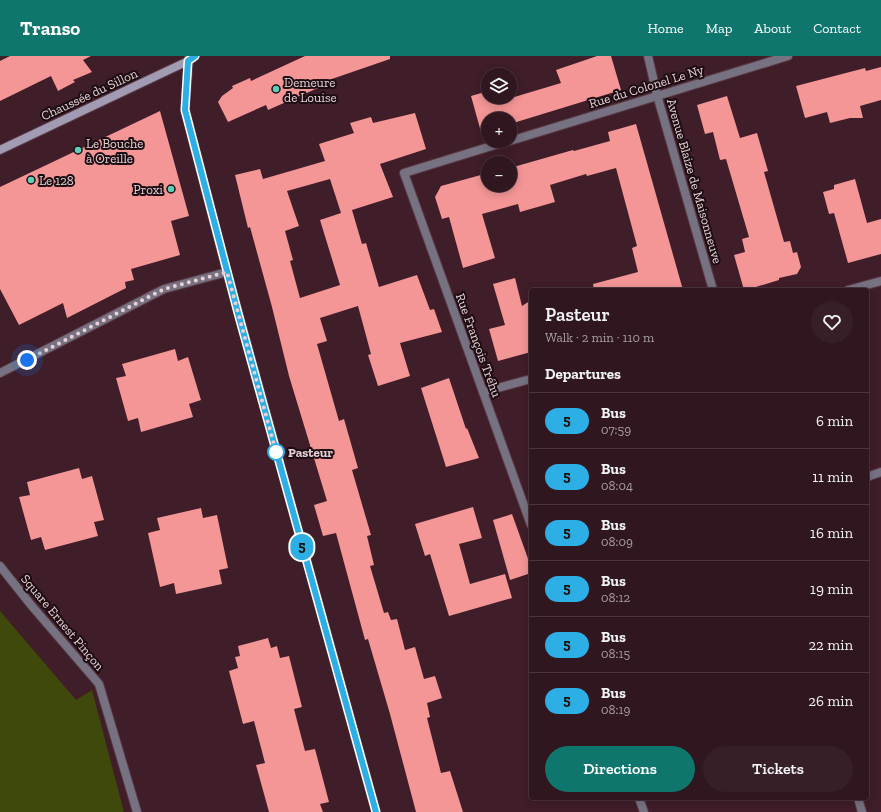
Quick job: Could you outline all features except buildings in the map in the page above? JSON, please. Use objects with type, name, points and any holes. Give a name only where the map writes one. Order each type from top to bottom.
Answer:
[{"type":"main road","name":"Chaussée du Sillon","points":[[0,150],[191,58]]},
{"type":"street","name":"Avenue Blaize de Maisonneuve","points":[[648,56],[712,288]]},
{"type":"street","name":"Rue du Colonel Le Ny","points":[[517,139],[788,56]]},
{"type":"street","points":[[191,58],[185,110],[227,272],[376,812]]},
{"type":"street","name":"Rue du Colonel Le Ny","points":[[404,173],[486,148]]},
{"type":"street","name":"Rue François Tréhu","points":[[404,173],[529,519]]},
{"type":"street","points":[[0,373],[164,289],[227,272]]},
{"type":"street","points":[[855,288],[881,281]]},
{"type":"street","points":[[483,392],[529,380]]},
{"type":"street","points":[[869,476],[881,472]]},
{"type":"street","name":"Square Ernest Pinçon","points":[[0,566],[31,605],[99,684],[137,812]]},
{"type":"street","points":[[639,800],[644,812]]},
{"type":"street","points":[[859,800],[862,812]]},
{"type":"green space","points":[[0,611],[76,700],[92,690],[124,812],[0,812]]},
{"type":"bus line","name":"5","points":[[195,56],[188,61],[185,110],[238,313],[376,812]]},
{"type":"place","name":"Demeure de Louise","points":[[276,89]]},
{"type":"place","name":"Le Bouche à Oreille","points":[[78,150]]},
{"type":"place","name":"Le 128","points":[[31,180]]},
{"type":"place","name":"Proxi","points":[[171,189]]},
{"type":"place","name":"Pasteur","points":[[276,452]]},
{"type":"route","points":[[27,360],[164,289],[227,272],[276,452]]}]
